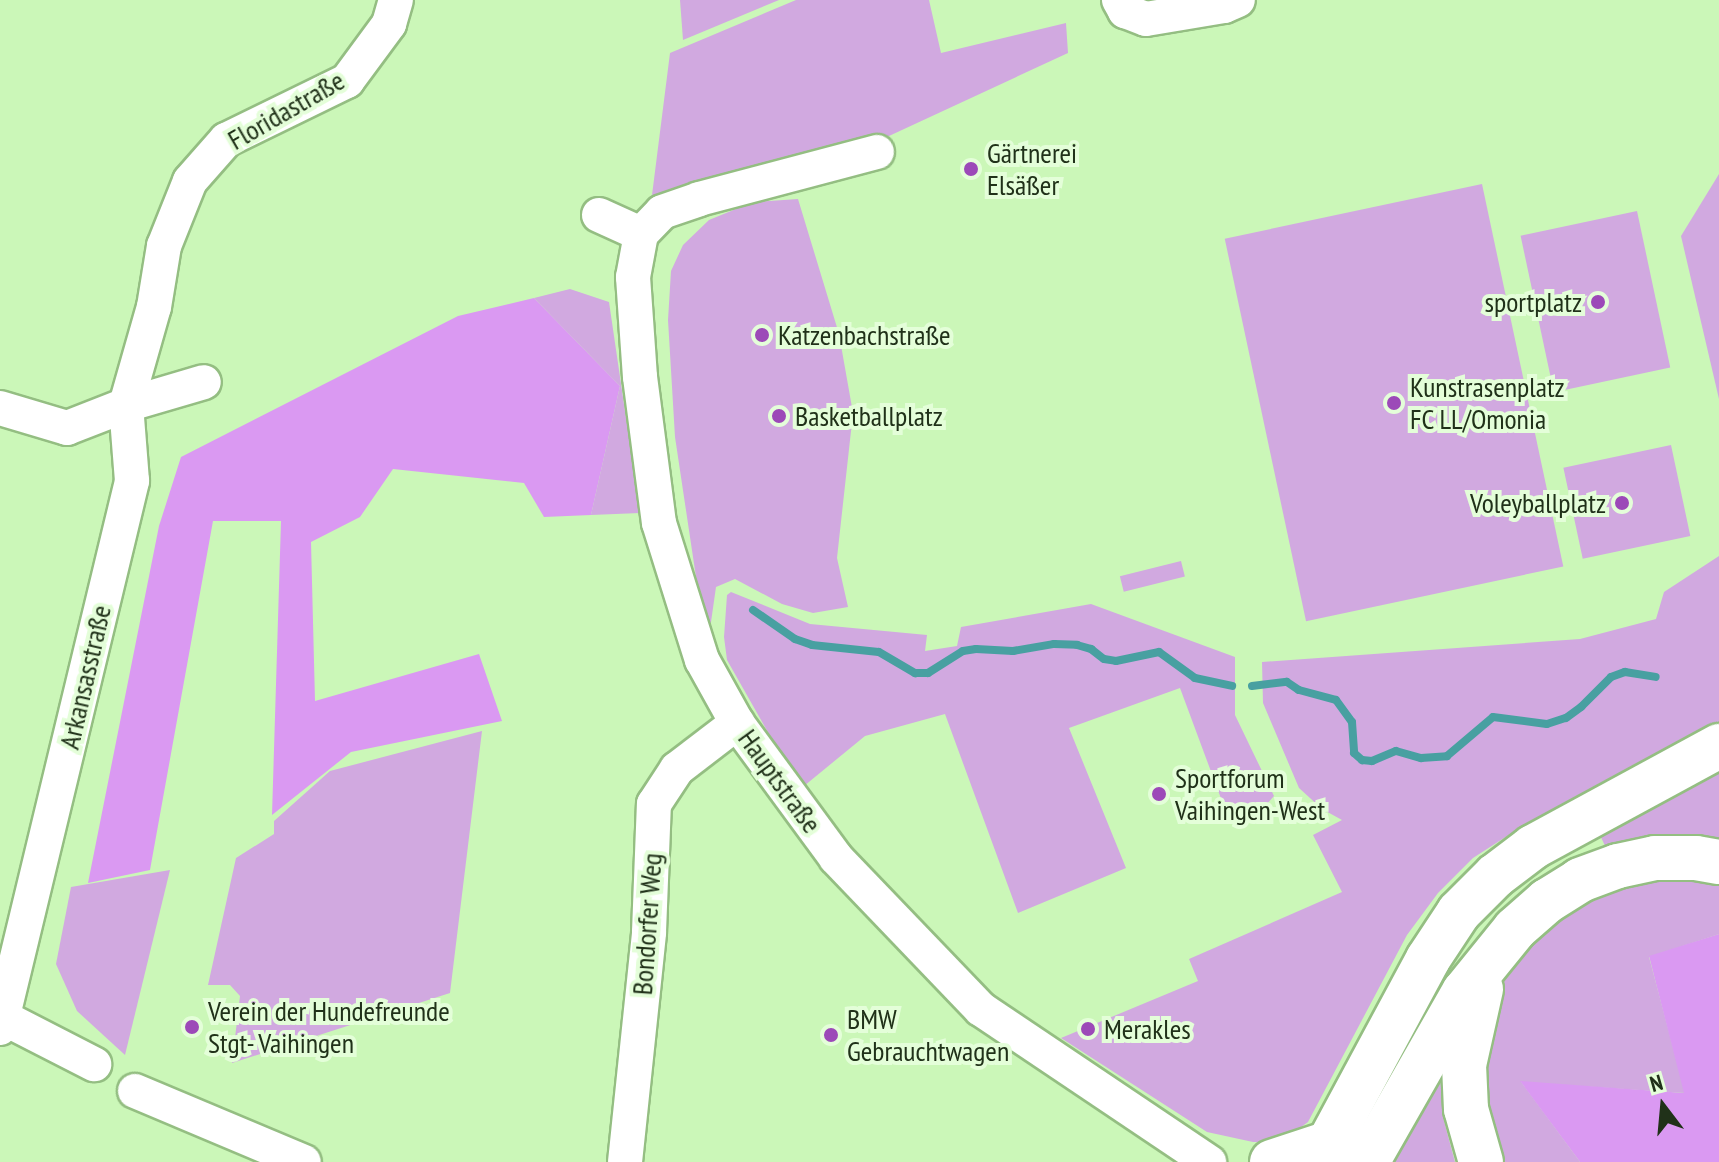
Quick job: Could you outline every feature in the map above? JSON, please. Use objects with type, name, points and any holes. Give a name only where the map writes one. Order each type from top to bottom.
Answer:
[{"type":"highway","points":[[1340,1156],[1428,959],[1459,912],[1495,876],[1533,847],[1719,746]]},
{"type":"highway","points":[[1272,1162],[1340,1156],[1515,929],[1547,901],[1580,880],[1618,866],[1655,858],[1696,858],[1719,862]]},
{"type":"highway","points":[[1481,1162],[1466,1109],[1464,1065],[1487,964]]},
{"type":"street","name":"Floridastraße","points":[[126,405],[154,307],[164,246],[190,181],[226,140],[347,81],[389,24],[396,0]]},
{"type":"street","points":[[1132,10],[1224,6],[1238,0]]},
{"type":"street","points":[[599,215],[641,234],[662,212],[699,199],[877,152]]},
{"type":"street","name":"Hauptstraße","points":[[641,234],[633,277],[640,377],[659,523],[702,660],[737,723],[836,858],[981,1009],[1209,1162]]},
{"type":"street","points":[[0,408],[67,428],[126,405],[204,382]]},
{"type":"street","name":"Arkansasstraße","points":[[1,1020],[132,481],[126,405]]},
{"type":"street","name":"Bondorfer Weg","points":[[625,1162],[649,932],[654,804],[677,769],[737,723]]},
{"type":"street","points":[[1,1020],[94,1064]]},
{"type":"street","points":[[135,1091],[304,1162]]},
{"type":"shaded area","points":[[680,0],[779,0],[683,40]]},
{"type":"shaded area","points":[[796,0],[929,0],[941,53],[1066,23],[1068,53],[889,136],[651,203],[670,53]]},
{"type":"shaded area","points":[[1719,174],[1719,399],[1681,236]]},
{"type":"shaded area","name":"Kunstrasenplatz FC LL/Omonia","points":[[1482,184],[1563,566],[1306,621],[1225,239]]},
{"type":"shaded area","points":[[798,199],[839,334],[853,413],[837,558],[848,607],[813,613],[782,604],[735,579],[716,587],[710,629],[696,577],[675,437],[668,320],[671,271],[683,245],[709,220],[753,202]]},
{"type":"shaded area","points":[[1637,211],[1670,368],[1554,392],[1521,236]]},
{"type":"shaded area","points":[[570,289],[609,302],[640,513],[591,515],[620,386],[534,298]]},
{"type":"shaded area","points":[[534,298],[620,386],[591,515],[544,517],[524,483],[393,469],[360,517],[311,542],[315,701],[479,654],[502,721],[351,752],[272,815],[281,521],[213,521],[150,870],[88,883],[159,526],[181,457],[458,316]]},
{"type":"shaded area","points":[[1671,445],[1690,536],[1583,559],[1563,468]]},
{"type":"shaded area","points":[[1719,556],[1719,726],[1518,829],[1473,858],[1438,893],[1407,935],[1308,1122],[1293,1133],[1272,1142],[1253,1142],[1207,1132],[1061,1038],[1198,981],[1189,959],[1342,892],[1313,835],[1342,820],[1322,809],[1299,788],[1263,703],[1262,662],[1580,639],[1656,619],[1664,592]]},
{"type":"shaded area","points":[[1181,561],[1185,577],[1124,592],[1120,576]]},
{"type":"shaded area","points":[[731,592],[810,624],[927,635],[925,651],[957,646],[961,627],[1091,604],[1235,657],[1235,715],[1274,796],[1267,804],[1229,820],[1180,688],[1069,728],[1126,868],[1018,913],[945,714],[865,736],[804,786],[778,750],[727,660],[724,637],[727,595]]},
{"type":"shaded area","points":[[482,731],[450,993],[232,1063],[240,996],[230,985],[208,985],[236,858],[274,834],[274,821],[330,771]]},
{"type":"shaded area","points":[[1719,767],[1719,843],[1607,850],[1598,831]]},
{"type":"shaded area","points":[[170,870],[125,1055],[77,1011],[56,964],[71,887]]},
{"type":"shaded area","points":[[1719,877],[1719,934],[1649,957],[1685,1093],[1521,1082],[1580,1162],[1493,1162],[1477,1107],[1492,995],[1512,961],[1560,913],[1639,878]]},
{"type":"shaded area","points":[[1719,934],[1719,1162],[1580,1162],[1520,1081],[1684,1093],[1649,956]]},
{"type":"shaded area","points":[[1440,1074],[1443,1117],[1455,1162],[1380,1162]]},
{"type":"waterway","points":[[753,610],[795,639],[812,645],[879,652],[915,673],[928,673],[963,651],[1013,651],[1054,644],[1077,645],[1091,649],[1104,659],[1116,661],[1159,652],[1195,678],[1232,686]]},
{"type":"waterway","points":[[1252,686],[1287,682],[1299,690],[1336,700],[1352,722],[1354,753],[1362,760],[1372,761],[1396,751],[1421,758],[1447,756],[1493,717],[1547,724],[1566,718],[1581,707],[1611,677],[1625,672],[1656,677]]},
{"type":"place","name":"Gärtnerei Elsäßer","points":[[971,169]]},
{"type":"place","name":"sportplatz","points":[[1598,302]]},
{"type":"place","name":"Katzenbachstraße","points":[[762,335]]},
{"type":"place","name":"Kunstrasenplatz FC LL/Omonia","points":[[1394,403]]},
{"type":"place","name":"Basketballplatz","points":[[779,416]]},
{"type":"place","name":"Voleyballplatz","points":[[1622,503]]},
{"type":"place","name":"Sportforum Vaihingen-West","points":[[1159,794]]},
{"type":"place","name":"Verein der Hundefreunde Stgt- Vaihingen","points":[[192,1027]]},
{"type":"place","name":"Merakles","points":[[1088,1029]]},
{"type":"place","name":"BMW Gebrauchtwagen","points":[[831,1035]]}]
